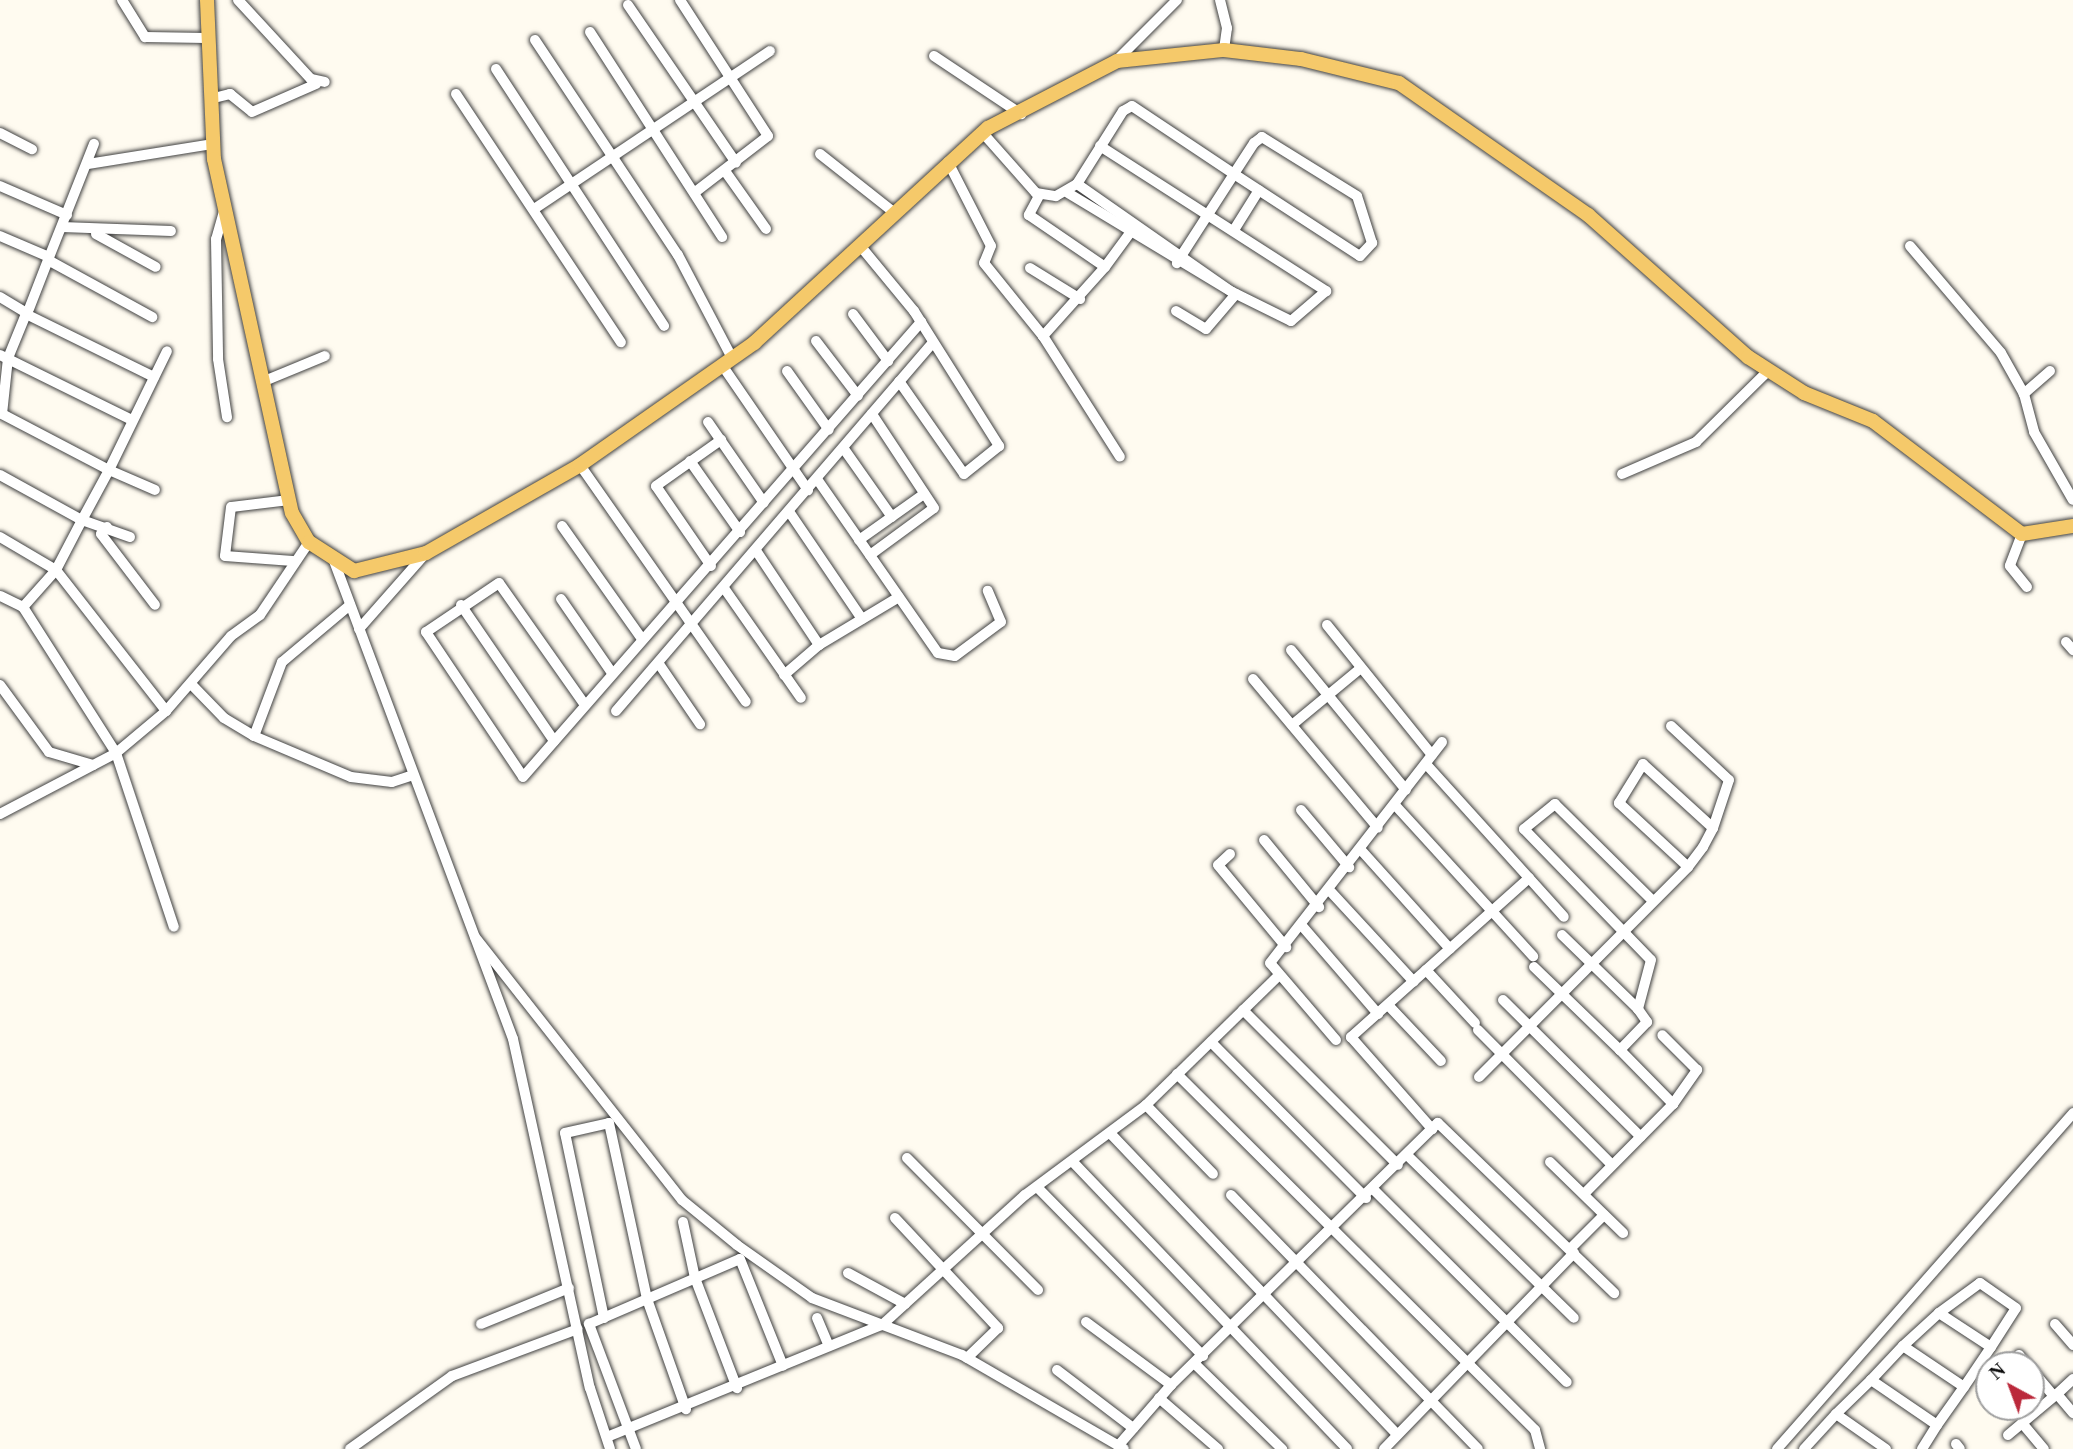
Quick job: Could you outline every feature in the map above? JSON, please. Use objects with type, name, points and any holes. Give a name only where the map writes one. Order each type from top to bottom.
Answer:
[{"type":"main road","points":[[207,0],[206,38],[213,144],[289,500],[309,542],[334,561],[354,571],[426,553],[580,465],[727,362],[862,248],[948,162],[985,130],[1021,114],[1114,63],[1224,50],[1368,73],[1422,98],[1588,215],[1769,370],[1823,402],[1873,421],[2022,534],[2073,526]]},
{"type":"street","points":[[122,0],[145,37],[206,38]]},
{"type":"street","points":[[209,99],[234,95],[248,112],[321,83],[238,0]]},
{"type":"street","points":[[680,0],[732,76],[768,136],[694,193]]},
{"type":"street","points":[[1114,63],[1177,0]]},
{"type":"street","points":[[1220,0],[1227,28],[1224,50]]},
{"type":"street","points":[[628,5],[736,163]]},
{"type":"street","points":[[590,32],[722,237]]},
{"type":"street","points":[[535,40],[678,255],[727,362],[808,490]]},
{"type":"street","points":[[534,209],[770,51]]},
{"type":"street","points":[[934,56],[1021,114]]},
{"type":"street","points":[[496,69],[664,326]]},
{"type":"street","points":[[456,94],[621,342]]},
{"type":"street","points":[[1069,193],[1132,106],[1234,174],[1360,256],[1371,248],[1360,199],[1266,137],[1258,138],[1234,174],[1180,258]]},
{"type":"street","points":[[985,130],[1040,194]]},
{"type":"street","points":[[0,133],[32,149]]},
{"type":"street","points":[[94,144],[28,312],[4,356],[1,415],[109,470],[155,490]]},
{"type":"street","points":[[88,164],[213,144]]},
{"type":"street","points":[[1077,184],[1234,293],[1291,321],[1326,291],[1101,146]]},
{"type":"street","points":[[820,154],[896,214]]},
{"type":"street","points":[[948,162],[991,246],[984,263],[1043,335],[1120,457]]},
{"type":"street","points":[[725,171],[766,229]]},
{"type":"street","points":[[0,186],[67,215]]},
{"type":"street","points":[[1234,230],[1259,190]]},
{"type":"street","points":[[1040,194],[1069,193],[1130,233],[1180,258]]},
{"type":"street","points":[[1040,194],[1029,215],[1105,267]]},
{"type":"street","points":[[225,208],[216,239],[218,359],[227,417]]},
{"type":"street","points":[[62,227],[94,233],[171,231]]},
{"type":"street","points":[[94,233],[156,267]]},
{"type":"street","points":[[1043,335],[1080,299],[1130,233]]},
{"type":"street","points":[[0,236],[49,258],[152,317]]},
{"type":"street","points":[[1910,246],[2001,353],[2024,394],[2040,446],[2073,500]]},
{"type":"street","points":[[862,248],[920,322],[999,446],[964,474],[899,380]]},
{"type":"street","points":[[1030,268],[1080,299]]},
{"type":"street","points":[[1176,311],[1206,329],[1234,293]]},
{"type":"street","points":[[0,297],[154,377]]},
{"type":"street","points":[[853,314],[888,361]]},
{"type":"street","points":[[585,705],[499,583],[432,625],[426,638],[523,777],[829,430],[920,322]]},
{"type":"street","points":[[816,341],[858,396]]},
{"type":"street","points":[[616,711],[757,552],[933,342]]},
{"type":"street","points":[[23,607],[56,570],[167,351]]},
{"type":"street","points":[[4,356],[132,420]]},
{"type":"street","points":[[262,382],[325,356]]},
{"type":"street","points":[[788,370],[829,430]]},
{"type":"street","points":[[1622,474],[1696,442],[1769,370]]},
{"type":"street","points":[[2024,394],[2050,370]]},
{"type":"street","points":[[870,555],[934,508],[872,414]]},
{"type":"street","points":[[708,422],[764,503]]},
{"type":"street","points":[[710,566],[656,486],[720,440]]},
{"type":"street","points":[[844,449],[892,517]]},
{"type":"street","points":[[690,461],[740,531]]},
{"type":"street","points":[[580,465],[746,702]]},
{"type":"street","points":[[0,475],[82,520],[130,537]]},
{"type":"street","points":[[817,479],[938,653],[950,659],[1001,622],[988,591]]},
{"type":"street","points":[[859,540],[924,494]]},
{"type":"street","points":[[289,500],[231,507],[225,556],[293,561]]},
{"type":"street","points":[[790,513],[862,619]]},
{"type":"street","points":[[562,526],[642,639]]},
{"type":"street","points":[[107,527],[101,534],[155,605]]},
{"type":"street","points":[[2022,534],[2010,566],[2027,587]]},
{"type":"street","points":[[0,537],[56,570],[166,711]]},
{"type":"street","points":[[0,814],[116,753],[166,711],[192,685],[231,636],[260,615],[293,561],[309,542]]},
{"type":"street","points":[[757,552],[819,645]]},
{"type":"street","points":[[359,629],[426,553]]},
{"type":"street","points":[[334,561],[411,776],[513,1039],[578,1329],[610,1449]]},
{"type":"street","points":[[724,588],[801,698]]},
{"type":"street","points":[[0,596],[23,607],[116,753],[174,927]]},
{"type":"street","points":[[784,675],[819,645],[900,597]]},
{"type":"street","points":[[561,599],[612,673]]},
{"type":"street","points":[[461,605],[554,741]]},
{"type":"street","points":[[254,736],[282,662],[350,606]]},
{"type":"street","points":[[1327,625],[1429,760],[1564,917]]},
{"type":"street","points":[[1291,650],[1406,790]]},
{"type":"street","points":[[659,664],[700,724]]},
{"type":"street","points":[[1292,725],[1362,668]]},
{"type":"street","points":[[1254,679],[1378,828]]},
{"type":"street","points":[[0,685],[49,752],[94,765]]},
{"type":"street","points":[[192,685],[238,730],[351,777],[392,782],[411,776]]},
{"type":"street","points":[[1479,1077],[1688,867],[1713,828],[1729,780],[1671,726]]},
{"type":"street","points":[[1336,1040],[1276,978],[1270,963],[1331,892],[1442,742]]},
{"type":"street","points":[[1688,867],[1618,797],[1649,764],[1713,828]]},
{"type":"street","points":[[1638,1010],[1651,960],[1524,829],[1555,804],[1653,901]]},
{"type":"street","points":[[1395,805],[1492,911],[1560,993],[1673,1104]]},
{"type":"street","points":[[1301,810],[1349,867]]},
{"type":"street","points":[[1264,840],[1319,907]]},
{"type":"street","points":[[1362,850],[1450,949]]},
{"type":"street","points":[[1230,854],[1218,865],[1286,947]]},
{"type":"street","points":[[1432,1129],[1351,1037],[1529,878]]},
{"type":"street","points":[[1331,892],[1414,982]]},
{"type":"street","points":[[1303,927],[1378,1014]]},
{"type":"street","points":[[1562,935],[1638,1010],[1646,1026],[1620,1051]]},
{"type":"street","points":[[475,937],[682,1200],[795,1289],[967,1358],[1121,1448],[1133,1428],[1171,1385],[1299,1266],[1438,1124],[1614,1293]]},
{"type":"street","points":[[1426,970],[1502,1055],[1611,1164]]},
{"type":"street","points":[[607,1437],[686,1409],[881,1325],[1037,1187],[1146,1105],[1276,978]]},
{"type":"street","points":[[1503,1000],[1641,1137]]},
{"type":"street","points":[[1388,1004],[1441,1061]]},
{"type":"street","points":[[1243,1010],[1398,1165]]},
{"type":"street","points":[[1584,1194],[1673,1104],[1696,1068],[1662,1035]]},
{"type":"street","points":[[1211,1042],[1567,1382]]},
{"type":"street","points":[[1177,1074],[1535,1430],[1540,1449]]},
{"type":"street","points":[[1146,1105],[1213,1174]]},
{"type":"street","points":[[1777,1449],[2073,1113]]},
{"type":"street","points":[[604,1318],[565,1133],[609,1123],[648,1299],[686,1409]]},
{"type":"street","points":[[1110,1133],[1396,1433]]},
{"type":"street","points":[[1407,1155],[1574,1318]]},
{"type":"street","points":[[906,1158],[1038,1290]]},
{"type":"street","points":[[1072,1161],[1170,1257],[1231,1328],[1347,1449]]},
{"type":"street","points":[[1550,1162],[1623,1234]]},
{"type":"street","points":[[1037,1187],[1282,1449]]},
{"type":"street","points":[[1231,1195],[1478,1449]]},
{"type":"street","points":[[1384,1449],[1396,1433],[1541,1286],[1604,1215]]},
{"type":"street","points":[[895,1218],[998,1328],[967,1358]]},
{"type":"street","points":[[684,1222],[695,1278],[737,1388]]},
{"type":"street","points":[[636,1449],[589,1324],[740,1259],[783,1366]]},
{"type":"street","points":[[848,1273],[905,1304]]},
{"type":"street","points":[[1804,1449],[1903,1346],[1939,1313],[1980,1283],[2016,1308],[1922,1449]]},
{"type":"street","points":[[481,1324],[569,1288]]},
{"type":"street","points":[[1939,1313],[1990,1347]]},
{"type":"street","points":[[817,1318],[829,1346]]},
{"type":"street","points":[[1086,1322],[1171,1385]]},
{"type":"street","points":[[2055,1324],[2073,1345]]},
{"type":"street","points":[[350,1449],[452,1376],[578,1329]]},
{"type":"street","points":[[1903,1346],[1964,1387]]},
{"type":"street","points":[[1057,1370],[1133,1428]]},
{"type":"street","points":[[2008,1435],[2073,1379]]},
{"type":"street","points":[[1871,1380],[1937,1425]]},
{"type":"street","points":[[2045,1384],[2073,1413]]},
{"type":"street","points":[[1159,1398],[1218,1449]]},
{"type":"street","points":[[1836,1413],[1886,1449]]},
{"type":"street","points":[[2022,1423],[2044,1449]]}]
